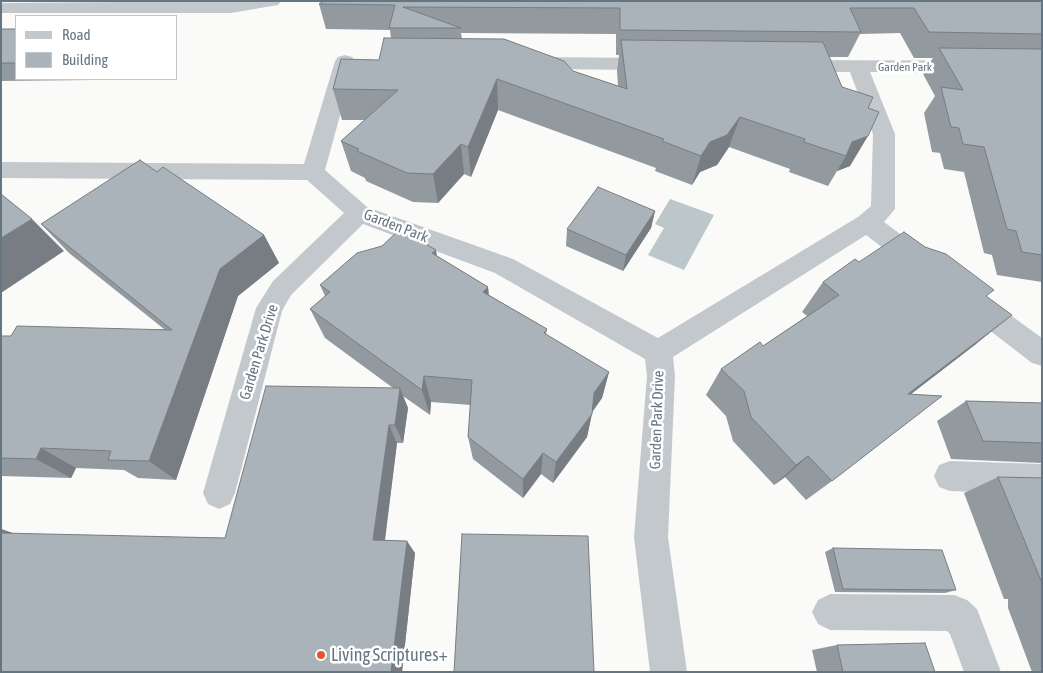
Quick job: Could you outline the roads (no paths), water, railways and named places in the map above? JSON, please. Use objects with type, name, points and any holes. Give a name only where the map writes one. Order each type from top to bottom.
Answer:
[{"type":"street","points":[[1,8],[72,4],[231,8],[272,1]]},
{"type":"street","points":[[1,170],[314,172],[354,61]]},
{"type":"street","points":[[512,63],[670,64]]},
{"type":"street","name":"Garden Park","points":[[779,66],[1042,67]]},
{"type":"street","name":"Garden Park Drive","points":[[669,672],[651,537],[661,376],[658,352],[866,223],[883,209],[884,134],[858,66]]},
{"type":"street","name":"Garden Park","points":[[314,172],[359,213],[504,266],[658,352]]},
{"type":"street","name":"Garden Park Drive","points":[[218,493],[269,308],[282,288],[359,213]]},
{"type":"street","points":[[866,223],[1042,354]]},
{"type":"street","points":[[950,476],[1042,479]]},
{"type":"street","points":[[830,612],[954,613],[964,622],[983,672]]},
{"type":"place","name":"Living Scriptures+","points":[[321,655]]}]
